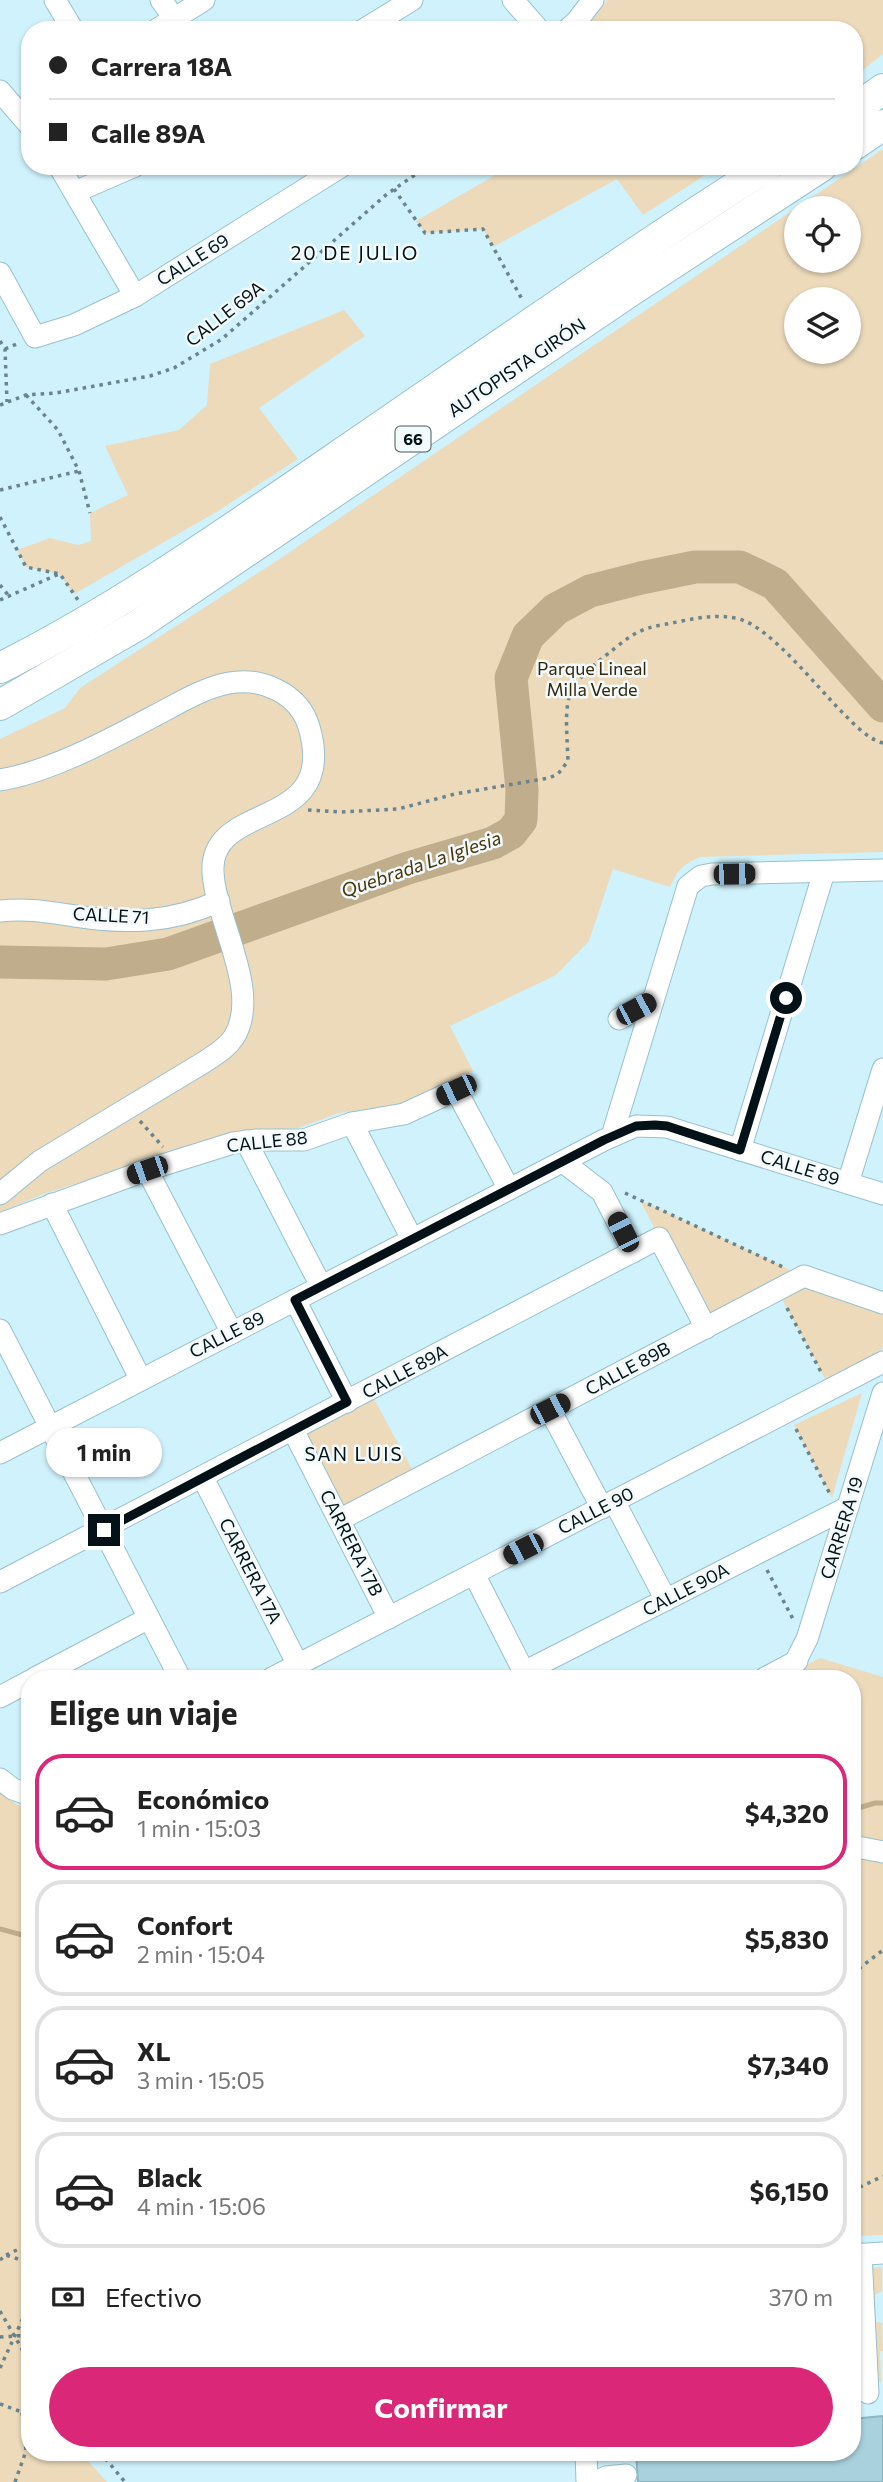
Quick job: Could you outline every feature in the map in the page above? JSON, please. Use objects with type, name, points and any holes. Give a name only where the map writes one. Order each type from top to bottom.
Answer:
[{"type":"highway","points":[[863,103],[883,89]]},
{"type":"highway","points":[[863,139],[883,125]]},
{"type":"highway","name":"AUTOPISTA GIRÓN","points":[[0,668],[91,619],[253,514],[666,231],[754,175]]},
{"type":"highway","name":"AUTOPISTA GIRÓN","points":[[0,705],[138,625],[632,290],[808,175]]},
{"type":"street","points":[[55,0],[68,21]]},
{"type":"street","points":[[162,0],[174,18]]},
{"type":"street","points":[[170,21],[204,0]]},
{"type":"street","points":[[378,21],[412,0]]},
{"type":"street","points":[[513,0],[531,21]]},
{"type":"street","points":[[578,21],[593,0]]},
{"type":"street","points":[[0,91],[0,100]]},
{"type":"street","points":[[0,91],[21,113]]},
{"type":"street","points":[[65,175],[135,296]]},
{"type":"street","points":[[75,192],[114,175]]},
{"type":"street","name":"CALLE 69","points":[[0,273],[35,337],[74,325],[135,296],[328,175]]},
{"type":"street","points":[[0,780],[39,770],[108,740],[207,690],[228,683],[247,681],[264,684],[285,694],[298,705],[308,722],[316,759],[312,775],[298,796],[236,830],[225,838],[217,849],[213,871],[233,950],[243,1008],[234,1037],[214,1055],[40,1161],[0,1194]]},
{"type":"street","points":[[612,1136],[688,886],[701,876],[712,874],[883,870]]},
{"type":"street","points":[[740,1150],[824,872]]},
{"type":"street","name":"CALLE 71","points":[[0,911],[29,908],[98,918],[144,920],[222,909]]},
{"type":"street","points":[[619,1019],[653,1000]]},
{"type":"street","points":[[848,1183],[883,1069]]},
{"type":"street","name":"CALLE 88","points":[[0,1224],[52,1203],[176,1161],[246,1141],[304,1140],[352,1123],[404,1114],[456,1090],[509,1189]]},
{"type":"street","points":[[352,1123],[412,1240]]},
{"type":"street","name":"CALLE 89","points":[[0,1452],[563,1161],[636,1126],[667,1126],[883,1194]]},
{"type":"street","points":[[246,1141],[321,1286]]},
{"type":"street","points":[[563,1161],[602,1192],[633,1252]]},
{"type":"street","points":[[147,1170],[232,1333]]},
{"type":"street","points":[[52,1203],[141,1380]]},
{"type":"street","name":"CALLE 89A","points":[[0,1582],[659,1238],[706,1328]]},
{"type":"street","points":[[804,1276],[883,1303]]},
{"type":"street","name":"CALLE 89B","points":[[340,1520],[804,1276]]},
{"type":"street","points":[[295,1300],[347,1402]]},
{"type":"street","points":[[0,1330],[176,1670]]},
{"type":"street","name":"CALLE 90","points":[[288,1670],[883,1362]]},
{"type":"street","name":"CARRERA 19","points":[[796,1661],[883,1393]]},
{"type":"street","points":[[550,1409],[666,1600]]},
{"type":"street","name":"CARRERA 17B","points":[[293,1430],[389,1618]]},
{"type":"street","name":"CARRERA 17A","points":[[202,1478],[298,1665]]},
{"type":"street","name":"CALLE 90A","points":[[534,1670],[844,1509]]},
{"type":"street","points":[[474,1574],[522,1670]]},
{"type":"street","points":[[50,1670],[149,1618]]},
{"type":"street","points":[[780,1670],[796,1661]]},
{"type":"street","points":[[0,1697],[21,1686]]},
{"type":"street","points":[[0,1779],[21,1792]]},
{"type":"street","points":[[861,1848],[883,1852]]},
{"type":"street","points":[[861,2255],[883,2253]]},
{"type":"street","points":[[861,2305],[868,2393]]},
{"type":"street","points":[[586,2461],[587,2482]]},
{"type":"street","points":[[596,2482],[607,2477],[626,2475]]},
{"type":"path","name":"CALLE 69A","points":[[0,405],[26,395],[56,393],[150,376],[174,368],[222,339],[394,189],[415,175]]},
{"type":"path","points":[[394,189],[425,233],[483,229],[534,321]]},
{"type":"path","points":[[0,341],[5,349],[7,402]]},
{"type":"path","points":[[26,395],[58,430],[79,471],[90,513]]},
{"type":"path","points":[[0,490],[79,471]]},
{"type":"path","points":[[0,517],[26,567],[60,574],[91,619]]},
{"type":"path","points":[[0,600],[60,574]]},
{"type":"path","points":[[0,585],[9,596]]},
{"type":"path","points":[[278,808],[341,812],[398,809],[499,785],[538,781],[558,774],[568,761],[565,705],[573,685],[584,672],[637,630],[711,615],[741,620],[762,629],[850,721],[874,740],[883,743]]},
{"type":"path","points":[[128,1108],[176,1161]]},
{"type":"path","points":[[602,1192],[609,1185],[804,1276]]},
{"type":"path","points":[[778,1290],[831,1389]]},
{"type":"path","points":[[788,1412],[844,1509]]},
{"type":"path","points":[[758,1553],[796,1661]]},
{"type":"path","points":[[861,1967],[883,1950]]},
{"type":"path","points":[[861,2187],[883,2176]]},
{"type":"path","points":[[0,2260],[21,2248]]},
{"type":"path","points":[[6,2255],[21,2260]]},
{"type":"path","points":[[0,2311],[21,2347]]},
{"type":"path","points":[[0,2368],[21,2323]]},
{"type":"path","points":[[0,2337],[21,2336]]},
{"type":"path","points":[[0,2404],[21,2412]]},
{"type":"path","points":[[15,2482],[22,2461]]},
{"type":"path","points":[[108,2461],[125,2482]]},
{"type":"green space","points":[[607,0],[883,0],[883,54],[863,70],[863,21],[592,21]]},
{"type":"green space","name":"Parque Lineal Milla Verde","points":[[883,149],[883,852],[700,857],[681,869],[670,887],[613,869],[589,941],[556,975],[450,1026],[473,1071],[407,1103],[339,1113],[298,1128],[256,1131],[183,1149],[41,1195],[0,1212],[0,739],[65,708],[80,688],[275,562],[784,216],[784,273],[861,273],[861,196],[814,196],[845,175],[863,175],[863,163]]},
{"type":"green space","points":[[495,175],[705,175],[643,215],[617,179],[493,247],[483,229],[425,233],[416,221]]},
{"type":"green space","points":[[344,310],[365,336],[259,408],[298,459],[218,511],[74,594],[59,574],[26,567],[17,550],[50,538],[78,545],[91,541],[90,513],[128,495],[105,446],[179,430],[207,405],[210,364]]},
{"type":"green space","points":[[640,1200],[795,1272],[703,1322]]},
{"type":"green space","points":[[804,1276],[883,1303],[883,1345],[879,1358],[828,1384],[777,1290]]},
{"type":"green space","points":[[862,1393],[832,1498],[794,1425]]},
{"type":"green space","points":[[373,1397],[414,1473],[338,1512],[298,1436]]},
{"type":"green space","points":[[820,1658],[860,1670],[797,1670]]},
{"type":"green space","points":[[861,1670],[883,1677],[883,2235],[861,2236]]},
{"type":"green space","points":[[0,1792],[21,1806],[21,2461],[88,2461],[107,2482],[0,2482]]},
{"type":"green space","points":[[882,2267],[882,2291],[875,2295],[876,2322],[882,2323],[881,2382],[861,2384],[861,2268]]},
{"type":"building","points":[[883,2416],[883,2482],[638,2482],[637,2461],[861,2461],[861,2418]]},
{"type":"waterway","name":"Quebrada La Iglesia","points":[[0,962],[106,964],[168,954],[408,868],[493,843],[511,833],[521,820],[522,790],[511,678],[528,636],[556,609],[590,591],[695,567],[740,567],[775,584],[883,706]]},
{"type":"waterway","points":[[861,1807],[883,1803]]},
{"type":"waterway","points":[[0,1929],[21,1935]]},
{"type":"district","name":"20 DE JULIO","points":[[355,253]]},
{"type":"district","name":"SAN LUIS","points":[[354,1454]]},
{"type":"route","points":[[104,1530],[347,1402],[295,1300],[636,1126],[667,1126],[740,1150],[786,998]]}]
